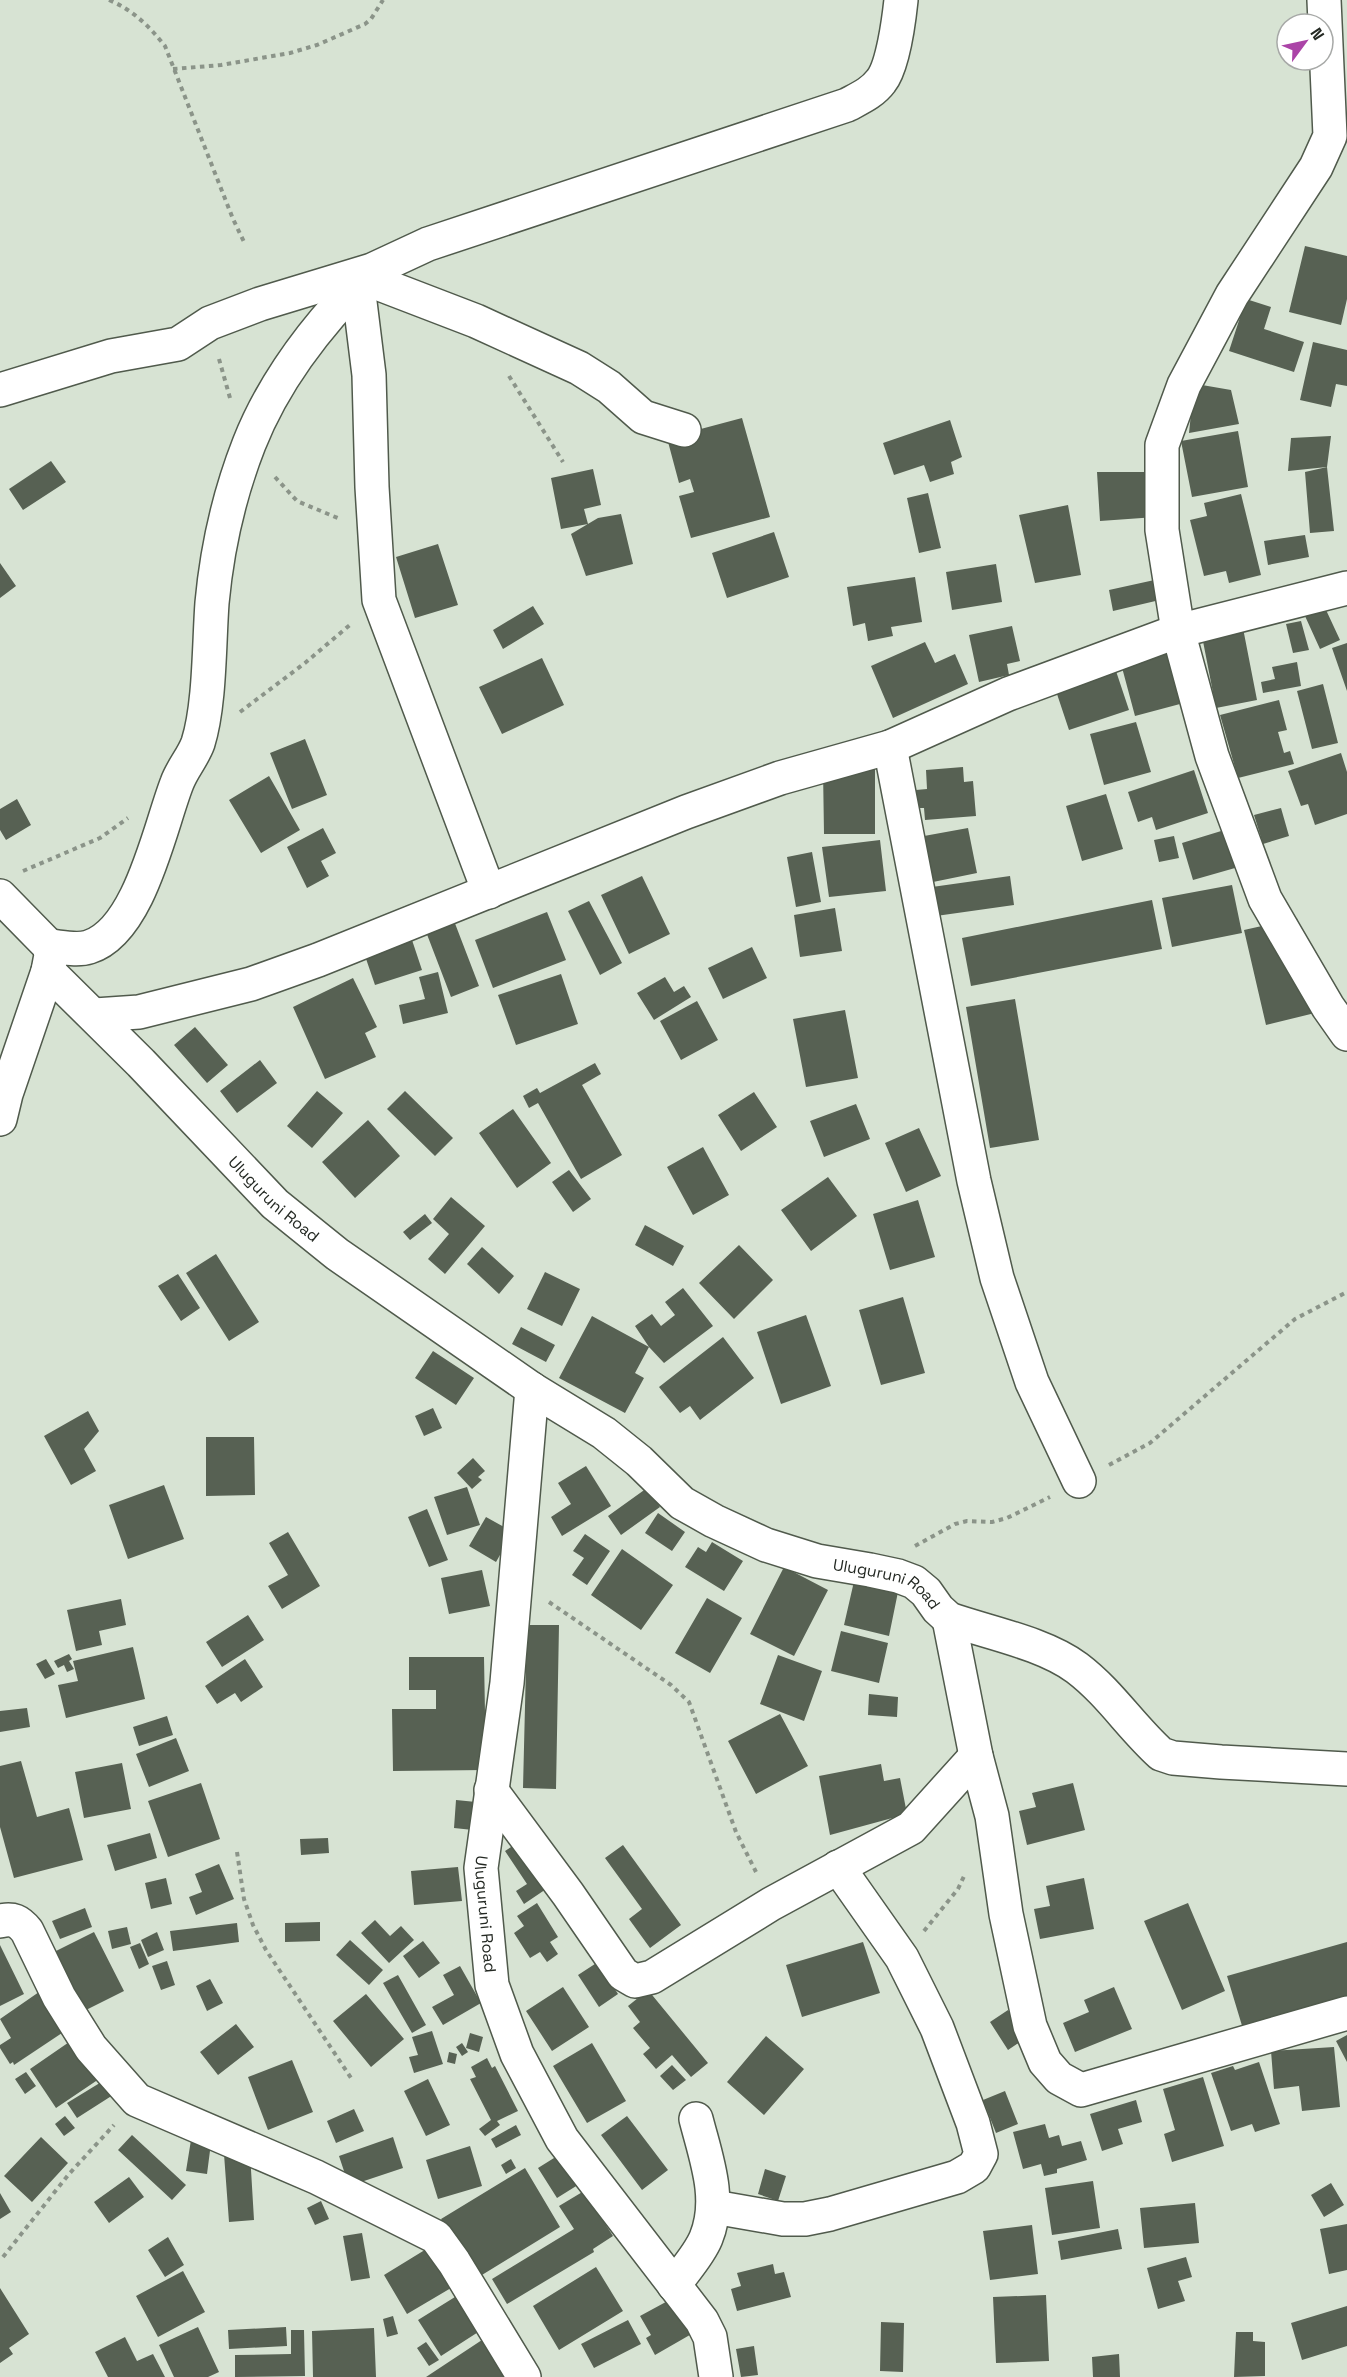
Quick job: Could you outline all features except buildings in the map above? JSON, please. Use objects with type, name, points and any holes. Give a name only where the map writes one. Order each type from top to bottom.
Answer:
[{"type":"street","points":[[0,390],[111,356],[178,344],[210,323],[260,304],[365,278],[429,244],[847,105],[867,95],[882,80],[897,34],[902,0]]},
{"type":"street","points":[[1324,0],[1330,136],[1316,167],[1226,305],[1184,385],[1162,445],[1162,530],[1178,631],[1212,756],[1265,899],[1328,1007],[1347,1034]]},
{"type":"street","points":[[365,278],[476,321],[579,368],[609,387],[644,417],[684,430]]},
{"type":"street","points":[[2,1104],[48,958],[89,947],[102,940],[117,925],[139,892],[152,862],[177,782],[198,743],[205,698],[218,553],[231,500],[249,443],[294,359],[339,304],[365,278]]},
{"type":"street","points":[[365,278],[380,600],[489,892]]},
{"type":"street","points":[[95,1015],[139,1012],[251,984],[318,960],[686,812],[780,778],[890,747],[1008,694],[1178,631],[1347,588]]},
{"type":"street","points":[[890,747],[974,1181],[997,1278],[1032,1382],[1078,1481]]},
{"type":"street","name":"Uluguruni Road","points":[[0,896],[95,1015],[275,1204],[337,1254],[532,1389],[604,1433],[639,1461],[682,1503],[766,1545],[817,1561],[870,1570],[914,1582],[926,1592],[938,1609],[949,1619],[1040,1649],[1076,1667],[1106,1693],[1161,1754],[1173,1758],[1347,1769]]},
{"type":"street","name":"Uluguruni Road","points":[[532,1389],[507,1683],[482,1868],[492,1985],[518,2054],[562,2139],[702,2321],[710,2337],[716,2377]]},
{"type":"street","points":[[949,1619],[976,1756],[992,1816],[1006,1914],[1030,2026],[1045,2062],[1059,2078],[1082,2090],[1347,2013]]},
{"type":"street","points":[[491,1790],[568,1894],[623,1974],[635,1982],[652,1977],[771,1904],[911,1828],[976,1756]]},
{"type":"street","points":[[714,2207],[783,2219],[805,2219],[830,2214],[957,2177],[974,2167],[981,2154],[973,2123],[937,2028],[902,1958],[838,1867]]},
{"type":"street","points":[[0,1921],[10,1919],[21,1923],[59,1997],[91,2048],[137,2100],[316,2177],[436,2238],[454,2262],[524,2377]]},
{"type":"street","points":[[674,2285],[706,2239],[714,2207],[712,2180],[696,2119]]},
{"type":"path","points":[[109,0],[121,5],[147,24],[165,46],[229,210],[245,244]]},
{"type":"path","points":[[173,69],[260,59],[317,45],[371,20],[383,0]]},
{"type":"path","points":[[210,323],[233,407],[249,443],[287,493],[297,501],[334,515],[376,543]]},
{"type":"path","points":[[507,372],[563,462]]},
{"type":"path","points":[[198,743],[305,663],[380,600]]},
{"type":"path","points":[[22,872],[100,838],[133,815]]},
{"type":"path","points":[[870,1570],[955,1524],[967,1521],[992,1522],[1023,1512],[1150,1443],[1295,1319],[1347,1292]]},
{"type":"path","points":[[516,1580],[671,1685],[689,1702],[736,1832],[771,1904]]},
{"type":"path","points":[[237,1852],[244,1899],[253,1925],[266,1950],[351,2078]]},
{"type":"path","points":[[902,1958],[958,1889],[968,1868]]},
{"type":"path","points":[[3,2257],[69,2174],[137,2100]]}]
